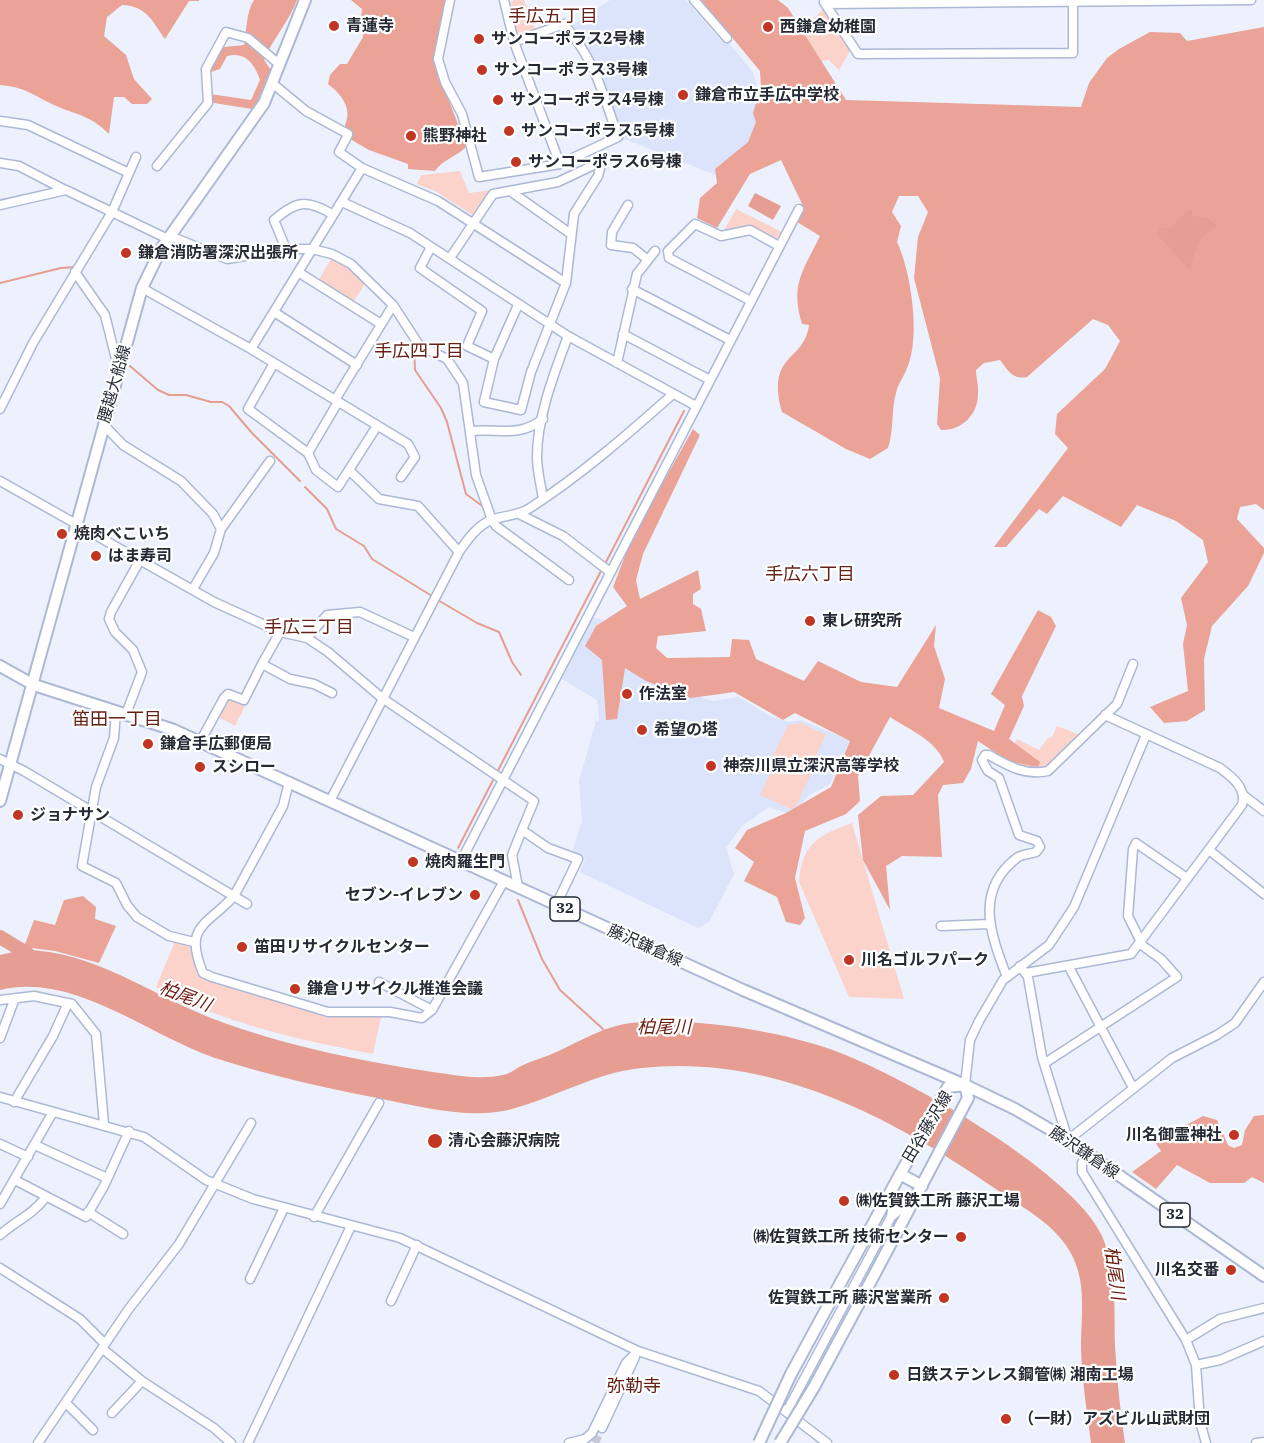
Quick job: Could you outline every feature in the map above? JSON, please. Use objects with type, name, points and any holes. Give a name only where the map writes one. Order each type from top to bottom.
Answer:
[{"type":"main road","name":"腰越大船線","points":[[0,801],[5,762],[34,685],[142,288],[169,237],[257,113],[272,83],[305,0]]},
{"type":"main road","name":"藤沢鎌倉線","points":[[0,666],[34,685],[200,742],[743,990],[965,1085],[1015,1109],[1068,1140],[1264,1276]]},
{"type":"main road","name":"田谷藤沢線","points":[[759,1443],[791,1374],[948,1087],[965,1085],[968,1098],[961,1112],[864,1294],[780,1443]]},
{"type":"main road","points":[[900,1174],[919,1191]]},
{"type":"street","points":[[450,0],[438,59],[445,82],[463,115],[479,177],[560,165],[618,137],[596,69],[564,24],[514,42]]},
{"type":"street","points":[[504,0],[514,42],[560,165]]},
{"type":"street","points":[[694,0],[727,38]]},
{"type":"street","points":[[825,1],[1073,3],[1251,0]]},
{"type":"street","points":[[825,1],[858,54],[1073,53],[1073,3]]},
{"type":"street","points":[[157,166],[208,103],[206,69],[226,32],[248,38],[279,64]]},
{"type":"street","points":[[272,83],[306,111],[348,135],[339,152],[362,168],[438,201],[566,283]]},
{"type":"street","points":[[0,121],[28,125],[129,173]]},
{"type":"street","points":[[0,410],[33,343],[112,212],[136,157]]},
{"type":"street","points":[[450,258],[493,194],[558,182],[598,163],[600,169],[598,176],[574,214],[566,283],[531,372],[521,410],[484,402],[494,360],[518,304]]},
{"type":"street","points":[[0,164],[19,166],[112,212],[227,259],[286,249],[312,249],[332,254],[351,264],[393,305],[419,345],[447,359],[463,383],[477,475],[496,526],[569,580]]},
{"type":"street","points":[[251,349],[362,168]]},
{"type":"street","points":[[0,205],[66,190]]},
{"type":"street","points":[[510,191],[571,234]]},
{"type":"street","points":[[342,202],[410,233],[568,336],[696,406]]},
{"type":"street","points":[[286,249],[274,220],[289,207],[315,205],[332,214]]},
{"type":"street","points":[[628,205],[612,232],[611,245],[633,248],[648,260]]},
{"type":"street","points":[[461,861],[799,209]]},
{"type":"street","points":[[751,301],[669,258],[668,251],[695,224],[721,236],[750,230],[779,246]]},
{"type":"street","points":[[431,247],[420,268],[482,310],[467,346],[494,360]]},
{"type":"street","points":[[617,363],[637,274],[655,251]]},
{"type":"street","points":[[75,272],[105,315],[119,372]]},
{"type":"street","points":[[298,272],[381,324]]},
{"type":"street","points":[[142,288],[251,349],[408,444],[415,457],[401,477]]},
{"type":"street","points":[[632,289],[730,340]]},
{"type":"street","points":[[308,453],[393,305]]},
{"type":"street","points":[[274,312],[357,365]]},
{"type":"street","points":[[623,334],[710,380]]},
{"type":"street","points":[[543,499],[537,457],[553,378],[568,336]]},
{"type":"street","points":[[274,363],[248,409],[308,453],[315,471],[338,487],[377,426]]},
{"type":"street","points":[[330,801],[459,552],[474,533],[492,520],[519,514],[543,499],[673,394]]},
{"type":"street","points":[[471,431],[528,430],[543,419]]},
{"type":"street","points":[[104,425],[123,445],[182,481],[213,514],[221,529]]},
{"type":"street","points":[[193,589],[214,553],[221,529],[270,461]]},
{"type":"street","points":[[350,471],[379,499],[418,506],[459,552]]},
{"type":"street","points":[[0,481],[214,602],[280,632],[307,638],[328,652],[382,698],[534,801],[512,855],[518,887]]},
{"type":"street","points":[[519,514],[563,536],[610,572]]},
{"type":"street","points":[[140,560],[110,615],[110,626],[133,650],[142,672],[121,713],[96,787],[82,866],[116,883],[127,905],[137,917],[169,936],[194,942]]},
{"type":"street","points":[[307,638],[327,615],[355,611],[414,637]]},
{"type":"street","points":[[200,742],[228,694],[244,700],[280,632]]},
{"type":"street","points":[[262,664],[290,679],[314,684],[332,693]]},
{"type":"street","points":[[1007,977],[989,924],[994,883],[1020,855],[1036,852],[1040,847],[1037,841],[1019,835],[999,778],[988,771],[982,760],[985,755],[989,755],[1022,771],[1036,774],[1048,771],[1118,704],[1134,664]]},
{"type":"street","points":[[1106,715],[1220,768],[1234,778],[1243,795],[1264,811]]},
{"type":"street","points":[[965,1085],[970,1040],[1007,977],[1049,945],[1081,894],[1146,735]]},
{"type":"street","points":[[5,762],[247,903]]},
{"type":"street","points":[[289,782],[283,806],[234,896],[224,907],[212,914],[194,942],[202,973],[328,1012],[390,1012],[417,1018],[427,1017],[504,881]]},
{"type":"street","points":[[1026,973],[1131,954],[1242,805],[1243,795]]},
{"type":"street","points":[[522,830],[548,848],[578,859],[556,905]]},
{"type":"street","points":[[1045,1064],[1100,1026],[1177,978],[1141,943],[1128,916],[1133,849],[1136,843],[1187,878]]},
{"type":"street","points":[[1209,850],[1264,894]]},
{"type":"street","points":[[941,926],[989,924]]},
{"type":"street","points":[[1020,966],[1026,973],[1045,1064],[1068,1140],[1172,1058],[1217,1035],[1234,1023],[1264,982]]},
{"type":"street","points":[[1069,967],[1133,1088]]},
{"type":"street","points":[[379,982],[432,1010]]},
{"type":"street","points":[[0,1000],[34,996],[72,1004],[96,1034],[104,1124]]},
{"type":"street","points":[[0,1038],[15,998]]},
{"type":"street","points":[[14,1102],[72,1004]]},
{"type":"street","points":[[0,1097],[129,1131],[152,1141],[215,1185],[314,1217],[417,1245],[638,1351],[746,1385],[787,1411],[827,1443]]},
{"type":"street","points":[[314,1217],[379,1103]]},
{"type":"street","points":[[0,1204],[53,1112]]},
{"type":"street","points":[[38,1443],[179,1244],[251,1123]]},
{"type":"street","points":[[15,1180],[86,1217],[129,1131]]},
{"type":"street","points":[[0,1144],[28,1157]]},
{"type":"street","points":[[35,1145],[107,1178]]},
{"type":"street","points":[[1087,1154],[1082,1162],[1082,1172],[1186,1340],[1196,1365],[1200,1422],[1206,1443]]},
{"type":"street","points":[[891,1217],[919,1191]]},
{"type":"street","points":[[787,1411],[891,1217],[893,1206],[890,1192]]},
{"type":"street","points":[[0,1235],[11,1225],[33,1213],[46,1197]]},
{"type":"street","points":[[249,1279],[284,1208]]},
{"type":"street","points":[[88,1212],[123,1234]]},
{"type":"street","points":[[248,1443],[351,1226]]},
{"type":"street","points":[[391,1301],[417,1245]]},
{"type":"street","points":[[0,1268],[80,1319],[104,1347],[142,1381],[214,1428],[230,1442]]},
{"type":"street","points":[[1186,1340],[1220,1319],[1264,1308]]},
{"type":"street","points":[[1196,1365],[1220,1360],[1264,1341]]},
{"type":"street","points":[[602,1428],[638,1351]]},
{"type":"street","points":[[569,1443],[585,1439],[592,1433],[626,1363],[638,1351]]},
{"type":"street","points":[[112,1413],[142,1381]]},
{"type":"street","points":[[66,1403],[93,1430]]},
{"type":"street","points":[[1256,1443],[1264,1442]]},
{"type":"shaded area","points":[[0,0],[199,1],[189,1],[165,39],[148,16],[137,8],[122,5],[107,17],[104,36],[126,55],[134,79],[152,99],[147,104],[132,104],[124,97],[114,97],[109,134],[86,118],[25,91],[0,85]]},
{"type":"shaded area","points":[[254,0],[297,0],[264,60],[271,70],[255,106],[252,109],[214,103],[211,101],[210,94],[251,100],[260,80],[252,64],[239,55],[227,56],[220,69],[211,72],[213,64],[224,47],[244,45],[248,16]]},
{"type":"shaded area","points":[[351,0],[448,0],[438,42],[438,55],[443,82],[466,147],[441,164],[435,171],[408,169],[408,164],[369,150],[350,139],[345,125],[347,107],[337,92],[328,84],[330,75],[340,64],[347,64],[363,37],[360,26],[362,9]]},
{"type":"shaded area","points":[[524,0],[536,32],[518,39],[511,2]]},
{"type":"shaded area","name":"鎌倉市立手広中学校","points":[[610,0],[686,0],[721,41],[727,41],[753,72],[770,136],[731,181],[622,138],[592,57],[569,27]]},
{"type":"shaded area","points":[[701,0],[778,0],[788,8],[846,100],[1081,107],[1089,83],[1107,58],[1150,32],[1180,33],[1187,41],[1264,27],[1264,510],[1256,504],[1240,507],[1237,519],[1264,548],[1264,553],[1248,586],[1212,626],[1204,659],[1205,710],[1187,721],[1164,723],[1150,707],[1188,691],[1183,644],[1187,625],[1181,598],[1208,562],[1203,540],[1176,521],[1137,505],[1121,527],[1063,496],[1047,514],[1039,509],[1006,547],[994,547],[1068,448],[1055,434],[1057,414],[1105,369],[1120,341],[1108,325],[1093,319],[1027,377],[1014,376],[1000,360],[984,363],[976,370],[978,394],[972,415],[955,428],[941,430],[937,424],[940,378],[914,278],[918,237],[928,212],[918,196],[899,196],[892,212],[901,226],[897,242],[910,287],[914,323],[911,355],[896,393],[888,448],[870,459],[846,449],[782,412],[778,393],[782,368],[806,337],[809,325],[802,324],[799,310],[797,298],[800,278],[820,236],[797,222],[804,208],[781,160],[750,174],[717,228],[697,218],[700,198],[717,183],[715,169],[748,142],[756,122],[753,113],[761,87],[760,71]]},
{"type":"shaded area","points":[[823,9],[850,51],[839,70],[829,60],[820,61],[801,33]]},
{"type":"shaded area","points":[[460,171],[469,193],[491,190],[474,216],[437,192],[417,184],[421,175]]},
{"type":"shaded area","points":[[736,209],[782,232],[775,240],[750,227],[723,232]]},
{"type":"shaded area","points":[[331,259],[346,267],[365,284],[353,302],[318,281]]},
{"type":"shaded area","points":[[693,429],[700,435],[643,554],[636,580],[640,599],[698,570],[701,589],[693,594],[693,604],[701,609],[706,631],[658,636],[656,648],[667,658],[730,657],[732,639],[749,640],[756,659],[804,681],[818,661],[861,682],[897,687],[936,625],[934,646],[945,679],[939,708],[994,731],[1005,705],[991,694],[1038,610],[1051,617],[1056,626],[1022,696],[1024,706],[1009,739],[1040,762],[1038,767],[1008,761],[978,741],[971,769],[963,783],[943,785],[938,795],[942,857],[902,856],[886,866],[890,910],[863,860],[858,815],[881,796],[913,795],[944,762],[935,747],[921,736],[890,717],[858,776],[860,801],[846,814],[805,831],[795,878],[805,918],[800,925],[786,922],[777,897],[744,881],[754,862],[735,848],[747,830],[786,813],[831,787],[850,741],[795,713],[783,720],[734,692],[691,698],[646,681],[625,668],[617,719],[606,720],[602,660],[585,646],[596,626],[627,606],[613,587],[633,536]]},
{"type":"shaded area","name":"神奈川県立深沢高等学校","points":[[593,617],[618,626],[686,693],[713,701],[739,697],[768,715],[788,722],[801,720],[850,741],[830,784],[808,796],[793,815],[769,807],[742,826],[726,848],[734,874],[709,922],[698,928],[580,872],[585,859],[572,853],[582,820],[579,781],[596,721],[599,721],[597,700],[562,679]]},
{"type":"shaded area","points":[[227,698],[246,704],[235,726],[215,715]]},
{"type":"shaded area","points":[[801,723],[826,735],[794,810],[760,795],[777,760],[772,757],[788,725]]},
{"type":"shaded area","points":[[1057,726],[1080,735],[1048,766],[1032,769],[1005,761],[1017,739],[1039,750],[1047,739],[1052,737]]},
{"type":"shaded area","points":[[852,823],[904,999],[849,997],[799,882],[804,858],[814,842]]},
{"type":"shaded area","points":[[83,896],[96,907],[95,919],[116,926],[99,963],[55,951],[24,947],[34,920],[55,925],[64,900]]},
{"type":"shaded area","points":[[176,939],[192,948],[197,968],[328,1015],[381,1017],[373,1054],[262,1029],[208,1011],[156,987]]},
{"type":"shaded area","points":[[1264,1115],[1264,1183],[1252,1177],[1244,1183],[1210,1183],[1177,1165],[1156,1189],[1132,1172],[1161,1151],[1155,1142],[1203,1116],[1217,1120],[1228,1145],[1234,1148],[1242,1145],[1245,1130],[1254,1116]]},
{"type":"water","points":[[755,193],[781,206],[773,220],[748,206]]},
{"type":"water","points":[[1189,210],[1192,210],[1192,216],[1208,218],[1217,226],[1206,234],[1199,245],[1190,270],[1157,234],[1160,228],[1173,226]]},
{"type":"water","name":"柏尾川","points":[[22,950],[72,957],[96,965],[211,1018],[267,1037],[358,1059],[461,1076],[482,1077],[510,1073],[525,1064],[611,1027],[654,1022],[703,1023],[754,1030],[824,1047],[855,1059],[935,1099],[978,1125],[1056,1182],[1085,1210],[1102,1236],[1110,1263],[1114,1290],[1115,1346],[1120,1407],[1125,1443],[1091,1443],[1081,1349],[1081,1283],[1075,1262],[1062,1240],[1045,1223],[963,1167],[877,1118],[832,1098],[786,1082],[739,1071],[690,1066],[624,1071],[592,1080],[528,1104],[497,1112],[467,1113],[421,1107],[303,1082],[215,1058],[189,1048],[110,1009],[55,990],[28,987],[0,990],[0,955]]},
{"type":"waterway","points":[[0,283],[61,268],[76,267]]},
{"type":"waterway","points":[[414,344],[415,370],[441,408],[447,422],[466,494],[485,508]]},
{"type":"waterway","points":[[130,366],[158,390],[169,395],[186,395],[211,402],[222,402],[229,406],[252,433],[300,481]]},
{"type":"waterway","points":[[605,564],[684,411]]},
{"type":"waterway","points":[[305,487],[327,509],[336,529],[364,546],[372,559],[432,596]]},
{"type":"waterway","points":[[458,848],[602,569]]},
{"type":"waterway","points":[[436,599],[477,623],[499,632],[512,662],[521,675]]},
{"type":"waterway","points":[[518,900],[542,959],[560,990],[603,1029],[604,1033]]},
{"type":"waterway","points":[[0,937],[28,954],[30,964]]},
{"type":"tunnel","points":[[595,1443],[602,1428]]},
{"type":"place","name":"青蓮寺","points":[[334,26]]},
{"type":"place","name":"西鎌倉幼稚園","points":[[768,27]]},
{"type":"place","name":"サンコーポラス2号棟","points":[[479,39]]},
{"type":"place","name":"サンコーポラス3号棟","points":[[482,70]]},
{"type":"place","name":"鎌倉市立手広中学校","points":[[683,95]]},
{"type":"place","name":"サンコーポラス4号棟","points":[[498,100]]},
{"type":"place","name":"サンコーポラス5号棟","points":[[509,131]]},
{"type":"place","name":"熊野神社","points":[[411,136]]},
{"type":"place","name":"サンコーポラス6号棟","points":[[516,162]]},
{"type":"place","name":"鎌倉消防署深沢出張所","points":[[126,253]]},
{"type":"place","name":"焼肉べこいち","points":[[62,534]]},
{"type":"place","name":"はま寿司","points":[[96,556]]},
{"type":"place","name":"東レ研究所","points":[[810,621]]},
{"type":"place","name":"作法室","points":[[627,694]]},
{"type":"place","name":"希望の塔","points":[[642,730]]},
{"type":"place","name":"鎌倉手広郵便局","points":[[148,744]]},
{"type":"place","name":"神奈川県立深沢高等学校","points":[[711,766]]},
{"type":"place","name":"スシロー","points":[[200,767]]},
{"type":"place","name":"ジョナサン","points":[[18,815]]},
{"type":"place","name":"焼肉羅生門","points":[[413,862]]},
{"type":"place","name":"セブン-イレブン","points":[[475,895]]},
{"type":"place","name":"笛田リサイクルセンター","points":[[242,947]]},
{"type":"place","name":"川名ゴルフパーク","points":[[849,960]]},
{"type":"place","name":"鎌倉リサイクル推進会議","points":[[295,989]]},
{"type":"place","name":"川名御霊神社","points":[[1234,1135]]},
{"type":"place","name":"清心会藤沢病院","points":[[435,1141]]},
{"type":"place","name":"㈱佐賀鉄工所 藤沢工場","points":[[844,1201]]},
{"type":"place","name":"㈱佐賀鉄工所 技術センター","points":[[961,1237]]},
{"type":"place","name":"川名交番","points":[[1231,1270]]},
{"type":"place","name":"佐賀鉄工所 藤沢営業所","points":[[944,1298]]},
{"type":"place","name":"日鉄ステンレス鋼管㈱ 湘南工場","points":[[894,1375]]},
{"type":"place","name":"（一財）アズビル山武財団","points":[[1006,1419]]},
{"type":"district","name":"手広五丁目","points":[[553,17]]},
{"type":"district","name":"手広四丁目","points":[[419,352]]},
{"type":"district","name":"手広六丁目","points":[[810,575]]},
{"type":"district","name":"手広三丁目","points":[[309,628]]},
{"type":"district","name":"笛田一丁目","points":[[117,720]]},
{"type":"district","name":"弥勒寺","points":[[634,1387]]}]
